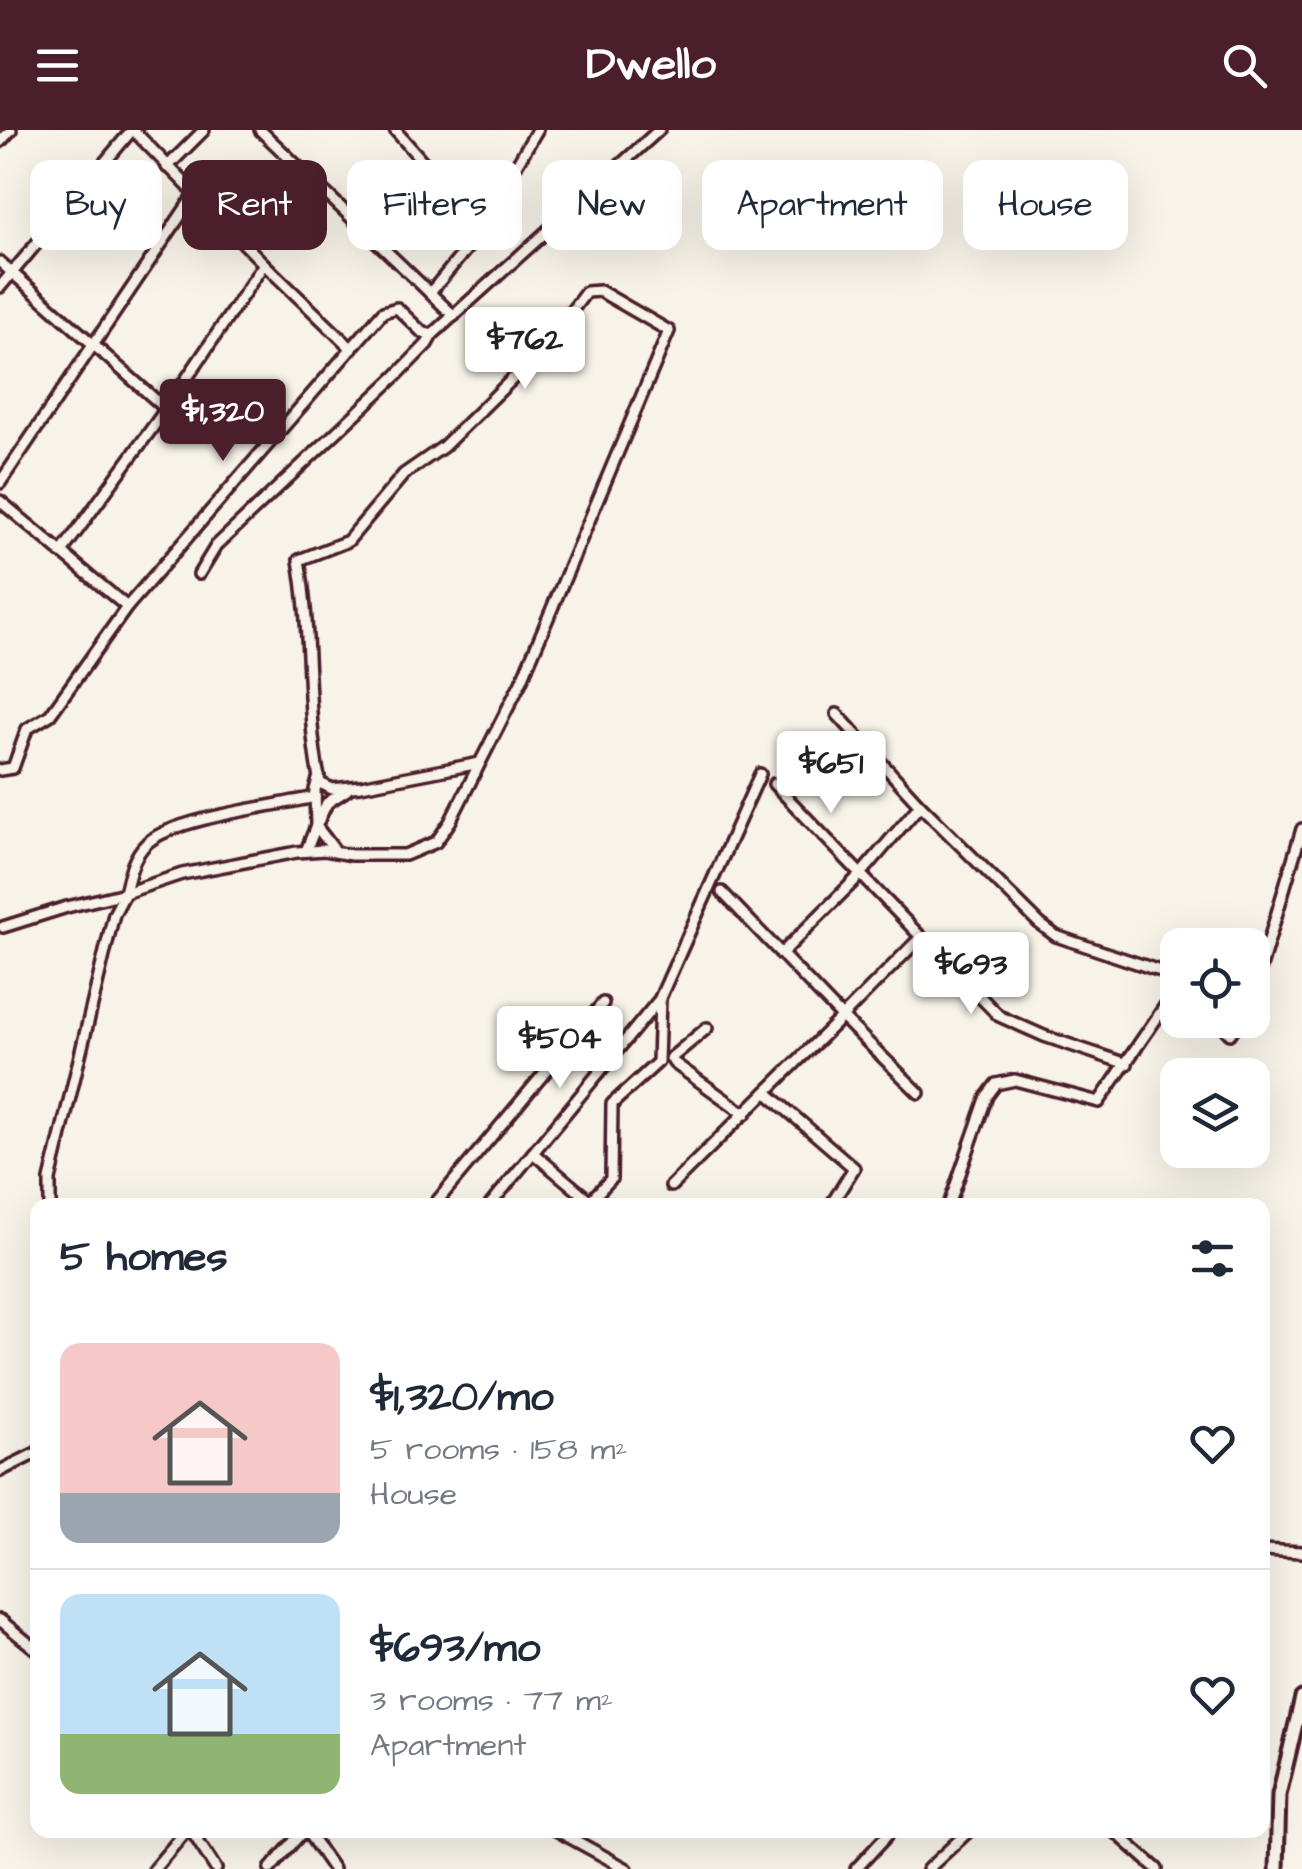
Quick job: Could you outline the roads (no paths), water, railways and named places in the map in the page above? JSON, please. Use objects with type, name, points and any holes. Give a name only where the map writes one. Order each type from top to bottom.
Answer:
[{"type":"street","points":[[0,142],[11,130]]},
{"type":"street","points":[[0,287],[132,130],[182,181]]},
{"type":"street","points":[[168,167],[204,130]]},
{"type":"street","points":[[260,130],[454,316]]},
{"type":"street","points":[[395,130],[422,160]]},
{"type":"street","points":[[520,160],[537,130]]},
{"type":"street","points":[[198,574],[216,546],[396,376],[432,334],[659,130]]},
{"type":"street","points":[[0,483],[182,213]]},
{"type":"street","points":[[250,250],[352,349]]},
{"type":"street","points":[[430,293],[466,250]]},
{"type":"street","points":[[0,262],[166,409]]},
{"type":"street","points":[[62,553],[264,264]]},
{"type":"street","points":[[3,927],[182,874],[306,851],[404,854],[436,842],[450,822],[480,763],[521,682],[669,331],[600,292],[586,292],[543,349],[443,448],[404,474],[348,542],[300,560],[309,646],[313,747],[320,783],[332,789],[352,787],[480,763]]},
{"type":"street","points":[[0,770],[12,768],[27,730],[50,715],[126,607],[384,312],[398,308],[422,332],[432,334]]},
{"type":"street","points":[[0,501],[126,607]]},
{"type":"street","points":[[837,714],[1040,924],[1056,936],[1160,970]]},
{"type":"street","points":[[496,1198],[660,998],[760,774]]},
{"type":"street","points":[[319,776],[316,826],[336,852]]},
{"type":"street","points":[[774,784],[998,1016],[1127,1064]]},
{"type":"street","points":[[306,851],[327,803],[352,787]]},
{"type":"street","points":[[50,1198],[50,1180],[114,914],[125,893],[130,867],[144,844],[167,829],[315,798]]},
{"type":"street","points":[[781,954],[861,874],[920,804]]},
{"type":"street","points":[[1270,937],[1302,829]]},
{"type":"street","points":[[722,892],[918,1094]]},
{"type":"street","points":[[671,1186],[921,937]]},
{"type":"street","points":[[593,1198],[612,1179],[612,1104],[658,1062],[660,998]]},
{"type":"street","points":[[440,1198],[603,1003]]},
{"type":"street","points":[[952,1198],[988,1096],[996,1084],[1015,1080],[1099,1102],[1160,1014]]},
{"type":"street","points":[[707,1028],[672,1058],[674,1064],[744,1114]]},
{"type":"street","points":[[766,1092],[854,1168],[835,1198]]},
{"type":"street","points":[[534,1154],[582,1198]]},
{"type":"street","points":[[0,1471],[30,1456]]},
{"type":"street","points":[[1270,1550],[1302,1552]]},
{"type":"street","points":[[0,1620],[30,1644]]},
{"type":"street","points":[[1277,1869],[1279,1794],[1302,1698]]},
{"type":"street","points":[[154,1869],[182,1838]]},
{"type":"street","points":[[195,1838],[216,1869]]},
{"type":"street","points":[[270,1869],[298,1838]]},
{"type":"street","points":[[311,1838],[333,1869]]},
{"type":"street","points":[[571,1838],[627,1869]]},
{"type":"street","points":[[856,1869],[885,1838]]},
{"type":"street","points":[[928,1869],[961,1838]]},
{"type":"street","points":[[1122,1838],[1157,1869]]}]
